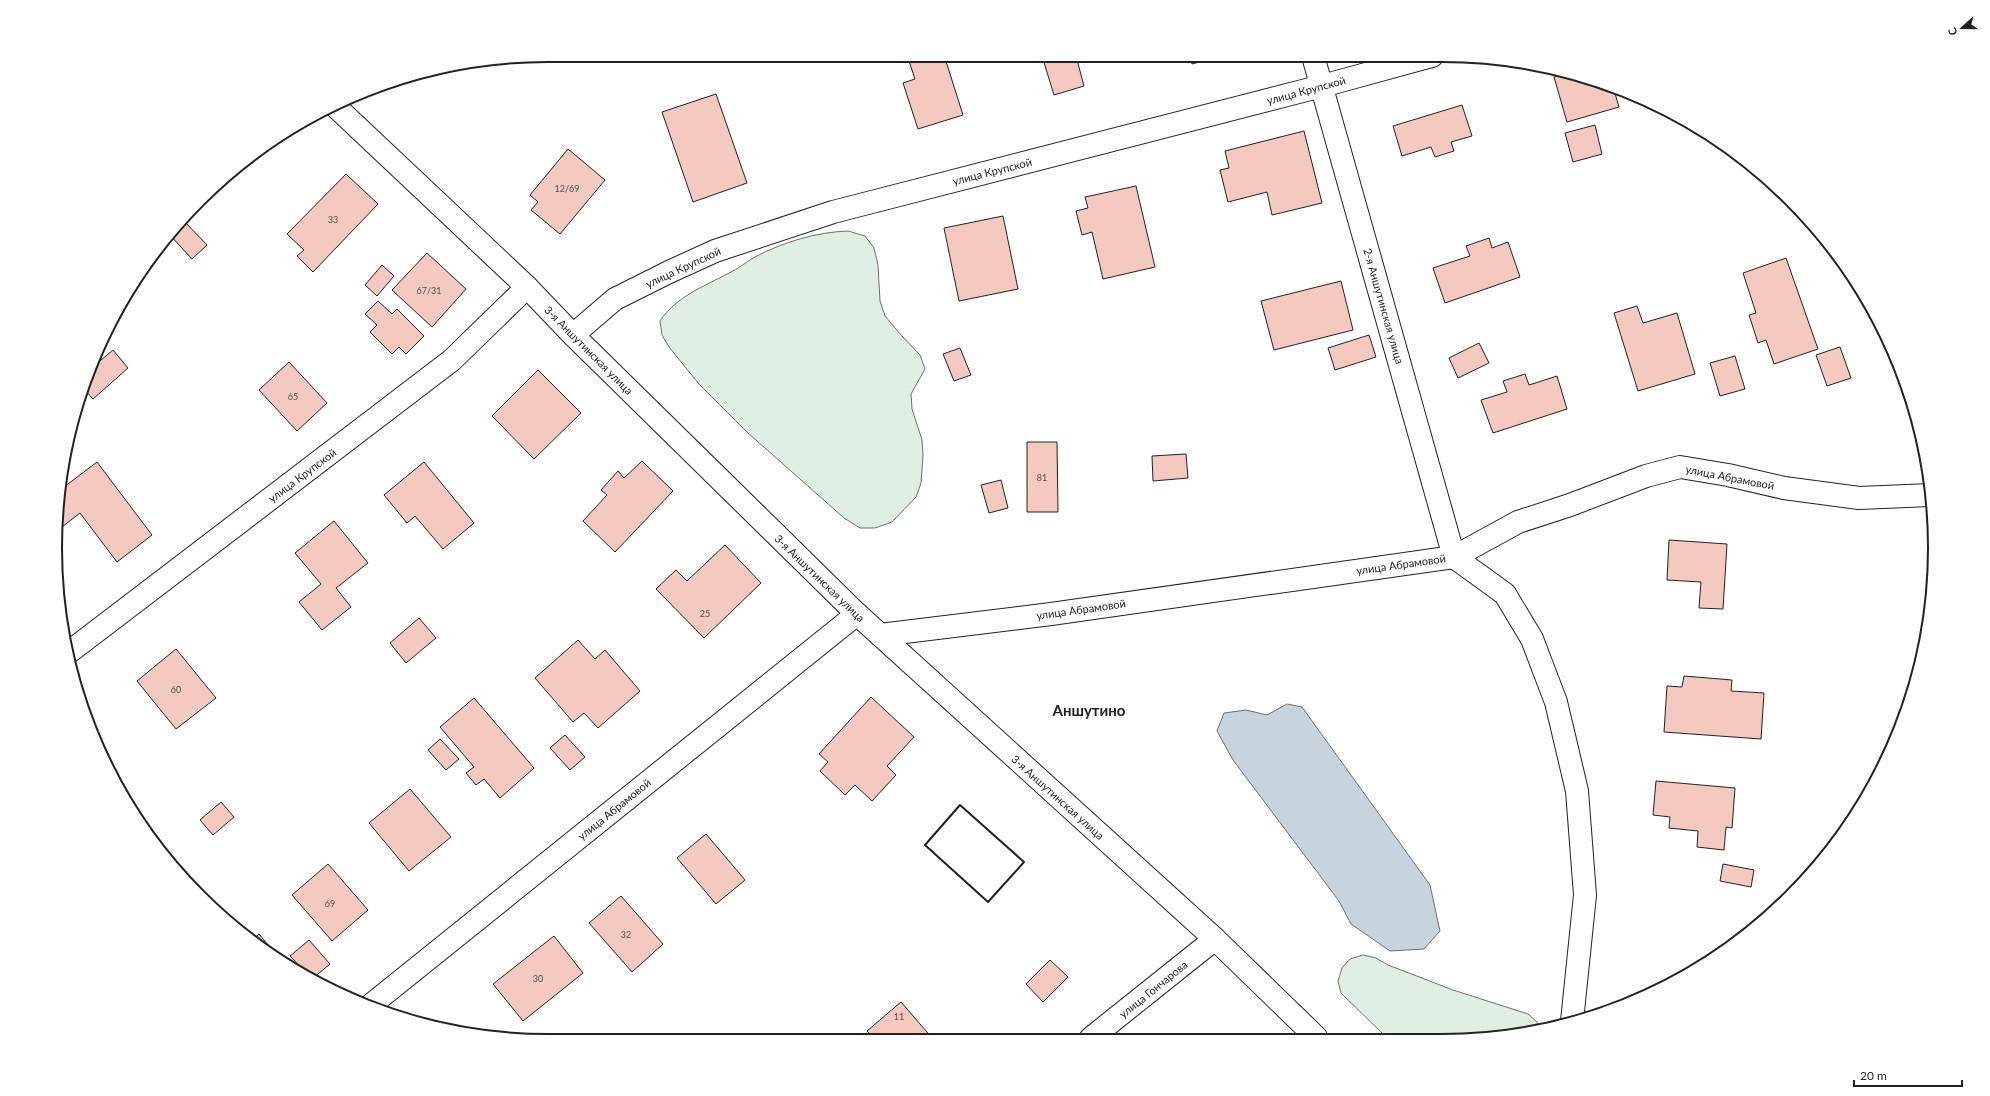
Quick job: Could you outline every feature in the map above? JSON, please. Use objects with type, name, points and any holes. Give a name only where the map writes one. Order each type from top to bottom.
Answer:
[{"type":"street","name":"2-я Аншутинская улица","points":[[1315,62],[1454,557]]},
{"type":"street","name":"улица Крупской","points":[[573,335],[615,299],[715,251],[770,232],[833,212],[1410,62]]},
{"type":"street","name":"3-я Аншутинская улица","points":[[339,109],[526,287],[857,614],[1215,940],[1313,1034]]},
{"type":"street","name":"улица Крупской","points":[[73,649],[452,360],[526,287]]},
{"type":"street","name":"улица Абрамовой","points":[[880,635],[1051,614],[1454,557],[1518,522],[1570,505],[1646,476],[1680,467],[1728,475],[1784,488],[1858,498],[1925,495]]},
{"type":"street","points":[[1454,557],[1505,594],[1532,639],[1556,702],[1577,791],[1585,895],[1573,1016]]},
{"type":"street","name":"улица Абрамовой","points":[[375,1002],[857,614]]},
{"type":"street","name":"улица Гончарова","points":[[1096,1034],[1215,940]]},
{"type":"green space","points":[[848,231],[865,236],[874,248],[878,265],[880,301],[885,316],[920,355],[925,369],[911,394],[912,409],[922,440],[923,455],[921,483],[916,497],[892,522],[875,528],[860,528],[844,518],[748,433],[699,384],[669,347],[662,335],[660,321],[674,305],[691,293],[766,252],[800,239],[824,233]]},
{"type":"green space","points":[[1363,955],[1376,958],[1388,965],[1453,990],[1528,1014],[1538,1025],[1474,1033],[1383,1034],[1341,993],[1338,981],[1342,968],[1350,959]]},
{"type":"shaded area","points":[[1287,704],[1302,707],[1430,885],[1440,931],[1424,949],[1390,951],[1351,924],[1339,901],[1233,760],[1217,731],[1224,713],[1246,710],[1267,715]]},
{"type":"building","points":[[909,62],[946,62],[963,115],[918,129],[903,83],[915,79]]},
{"type":"building","points":[[1044,62],[1078,62],[1084,86],[1054,95]]},
{"type":"building","points":[[1557,76],[1568,79],[1615,94],[1619,107],[1567,122],[1554,77]]},
{"type":"building","points":[[716,94],[747,183],[693,202],[662,112]]},
{"type":"building","points":[[1462,105],[1472,136],[1451,142],[1454,151],[1435,157],[1431,147],[1402,156],[1393,126]]},
{"type":"building","points":[[1595,125],[1602,154],[1573,162],[1565,133]]},
{"type":"building","points":[[1304,131],[1322,203],[1272,215],[1267,192],[1228,202],[1220,170],[1229,168],[1225,151]]},
{"type":"building","points":[[568,149],[605,180],[560,234],[531,210],[538,202],[530,195]]},
{"type":"building","points":[[346,174],[378,204],[313,272],[297,256],[304,250],[287,234]]},
{"type":"building","points":[[1136,186],[1155,267],[1103,279],[1092,232],[1082,235],[1076,211],[1088,208],[1085,197]]},
{"type":"building","points":[[1003,216],[1018,289],[959,301],[944,228]]},
{"type":"building","points":[[187,224],[207,245],[192,259],[173,239]]},
{"type":"building","points":[[1489,238],[1492,248],[1508,242],[1520,277],[1445,303],[1433,268],[1470,256],[1466,246]]},
{"type":"building","points":[[427,253],[466,289],[432,327],[392,290]]},
{"type":"building","points":[[1786,258],[1818,349],[1774,364],[1766,340],[1758,343],[1749,315],[1756,313],[1743,273]]},
{"type":"building","points":[[382,265],[394,276],[377,296],[365,285]]},
{"type":"building","points":[[1341,281],[1353,330],[1274,350],[1261,301]]},
{"type":"building","points":[[378,301],[392,314],[397,309],[424,336],[406,354],[399,347],[392,354],[370,332],[377,325],[365,314]]},
{"type":"building","points":[[1637,306],[1643,323],[1677,313],[1695,374],[1638,391],[1614,313]]},
{"type":"building","points":[[1369,335],[1376,357],[1335,370],[1328,348]]},
{"type":"building","points":[[1479,343],[1489,363],[1458,378],[1449,358]]},
{"type":"building","points":[[1840,347],[1851,378],[1827,386],[1816,355]]},
{"type":"building","points":[[960,348],[971,375],[954,381],[943,354]]},
{"type":"building","points":[[113,350],[128,368],[93,399],[88,393],[99,362]]},
{"type":"building","points":[[1735,356],[1745,389],[1720,396],[1710,363]]},
{"type":"building","points":[[289,362],[327,403],[297,431],[259,390]]},
{"type":"building","points":[[538,370],[581,413],[534,459],[492,416]]},
{"type":"building","points":[[1525,374],[1529,385],[1557,376],[1567,409],[1493,433],[1481,400],[1507,392],[1503,381]]},
{"type":"building","points":[[1027,442],[1057,442],[1058,512],[1027,512]]},
{"type":"building","points":[[1186,454],[1188,478],[1153,481],[1152,456]]},
{"type":"building","points":[[642,461],[673,491],[615,552],[583,521],[607,495],[601,490],[618,471],[624,478]]},
{"type":"building","points":[[97,462],[152,535],[117,562],[80,513],[63,526],[66,485]]},
{"type":"building","points":[[424,462],[474,523],[443,549],[415,516],[407,523],[384,495]]},
{"type":"building","points":[[1001,480],[1008,508],[989,513],[981,485]]},
{"type":"building","points":[[334,521],[368,563],[336,588],[351,607],[322,630],[299,602],[321,584],[295,553]]},
{"type":"building","points":[[1669,540],[1727,544],[1723,609],[1699,608],[1701,582],[1667,580]]},
{"type":"building","points":[[725,545],[761,583],[704,638],[656,589],[676,570],[687,581]]},
{"type":"building","points":[[419,618],[436,638],[406,663],[390,643]]},
{"type":"building","points":[[578,640],[595,659],[605,650],[640,691],[598,728],[584,713],[573,722],[535,678]]},
{"type":"building","points":[[176,649],[216,698],[176,729],[137,681]]},
{"type":"building","points":[[1684,676],[1732,680],[1731,691],[1764,693],[1761,739],[1664,732],[1667,686],[1682,687]]},
{"type":"building","points":[[871,697],[914,737],[887,766],[896,775],[872,801],[855,785],[845,795],[820,771],[828,762],[819,754]]},
{"type":"building","points":[[474,698],[534,768],[500,798],[484,779],[476,785],[466,773],[474,767],[440,727]]},
{"type":"building","points":[[565,735],[585,757],[570,770],[550,748]]},
{"type":"building","points":[[440,739],[459,759],[446,770],[428,750]]},
{"type":"building","points":[[1656,781],[1735,788],[1732,828],[1726,827],[1724,850],[1697,847],[1698,831],[1669,828],[1670,817],[1653,815]]},
{"type":"building","points":[[410,789],[451,837],[409,871],[369,823]]},
{"type":"building","points":[[221,802],[234,817],[213,835],[200,820]]},
{"type":"building","points":[[706,834],[745,880],[716,904],[677,858]]},
{"type":"building","points":[[328,864],[368,910],[332,941],[292,895]]},
{"type":"building","points":[[1723,864],[1754,870],[1751,887],[1720,881]]},
{"type":"building","points":[[621,896],[663,944],[632,972],[589,923]]},
{"type":"building","points":[[259,934],[268,945],[256,937]]},
{"type":"building","points":[[554,936],[583,973],[523,1021],[493,984]]},
{"type":"building","points":[[309,940],[330,964],[317,975],[299,965],[290,956]]},
{"type":"building","points":[[1050,960],[1068,977],[1043,1002],[1026,984]]},
{"type":"building","points":[[901,1002],[929,1034],[870,1034],[867,1031]]},
{"type":"wall","points":[[960,805],[1024,862],[988,902],[925,845],[960,805]]},
{"type":"district","name":"Аншутино","points":[[1089,710]]}]
